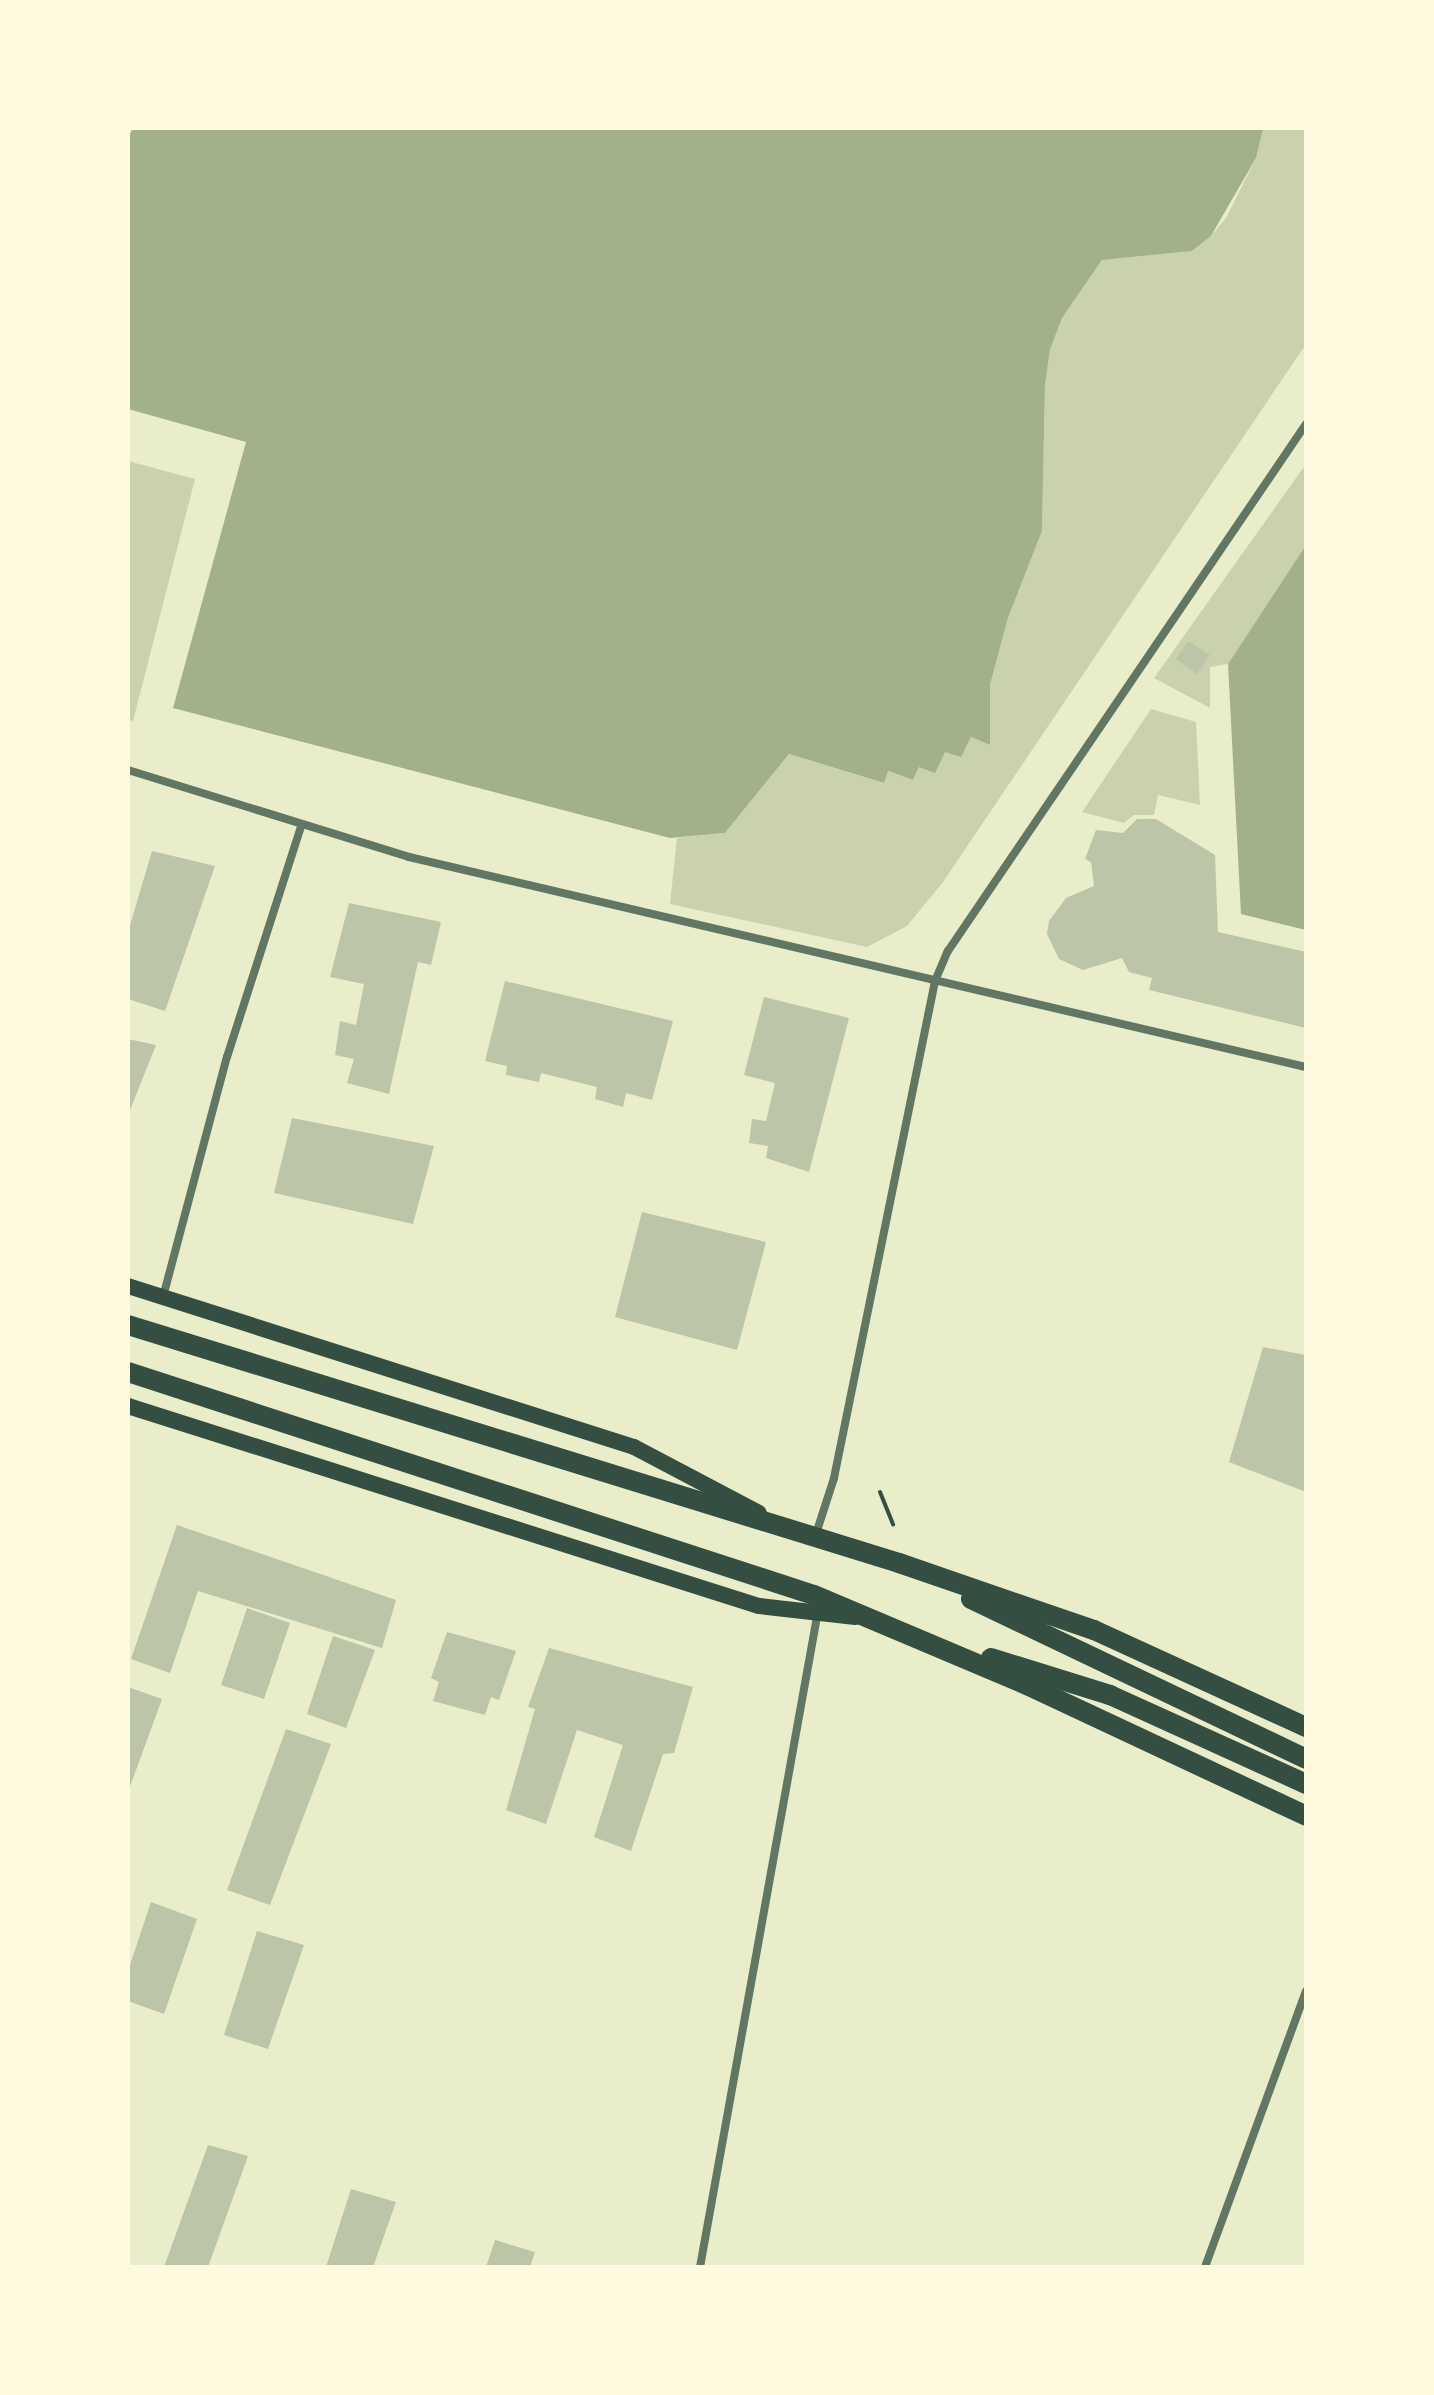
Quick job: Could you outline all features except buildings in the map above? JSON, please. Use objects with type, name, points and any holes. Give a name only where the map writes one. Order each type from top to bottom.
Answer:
[{"type":"main road","points":[[128,1286],[634,1447],[793,1531]]},
{"type":"main road","points":[[128,1325],[899,1563],[1094,1630],[1306,1727]]},
{"type":"main road","points":[[128,1372],[816,1604],[874,1619],[1227,1775],[1306,1816]]},
{"type":"main road","points":[[128,1406],[759,1606],[816,1604]]},
{"type":"main road","points":[[899,1563],[1118,1673],[1306,1759]]},
{"type":"main road","points":[[896,1629],[1110,1695],[1306,1784]]},
{"type":"street","points":[[815,1538],[834,1478],[935,981],[948,951],[1306,424]]},
{"type":"street","points":[[128,770],[409,857],[1306,1067]]},
{"type":"street","points":[[163,1297],[227,1057],[301,826]]},
{"type":"street","points":[[700,2267],[816,1604]]},
{"type":"street","points":[[1205,2267],[1306,1991]]},
{"type":"path","points":[[880,1492],[893,1524]]},
{"type":"shaded area","points":[[133,128],[1263,129],[1256,158],[1211,236],[1192,251],[1102,260],[1062,318],[1050,350],[1045,385],[1042,531],[1008,618],[990,685],[990,745],[971,737],[961,757],[945,752],[935,773],[919,767],[913,780],[888,771],[884,783],[789,754],[725,833],[670,838],[173,708],[246,442],[128,409],[128,138]]},
{"type":"shaded area","points":[[1263,128],[1306,128],[1306,344],[943,882],[907,926],[867,947],[670,904],[677,838],[725,833],[789,754],[883,783],[887,771],[913,780],[919,767],[971,737],[990,745],[990,685],[1008,618],[1042,531],[1045,385],[1050,350],[1062,318],[1102,260],[1192,251],[1211,236],[1226,218],[1256,158]]},
{"type":"shaded area","points":[[128,461],[195,479],[133,721],[128,720]]},
{"type":"shaded area","points":[[1306,464],[1306,545],[1228,664],[1210,667],[1210,708],[1154,678]]},
{"type":"shaded area","points":[[1306,545],[1306,930],[1241,914],[1228,664]]},
{"type":"shaded area","points":[[1151,709],[1196,722],[1200,805],[1158,795],[1154,815],[1134,815],[1124,823],[1082,812]]}]
